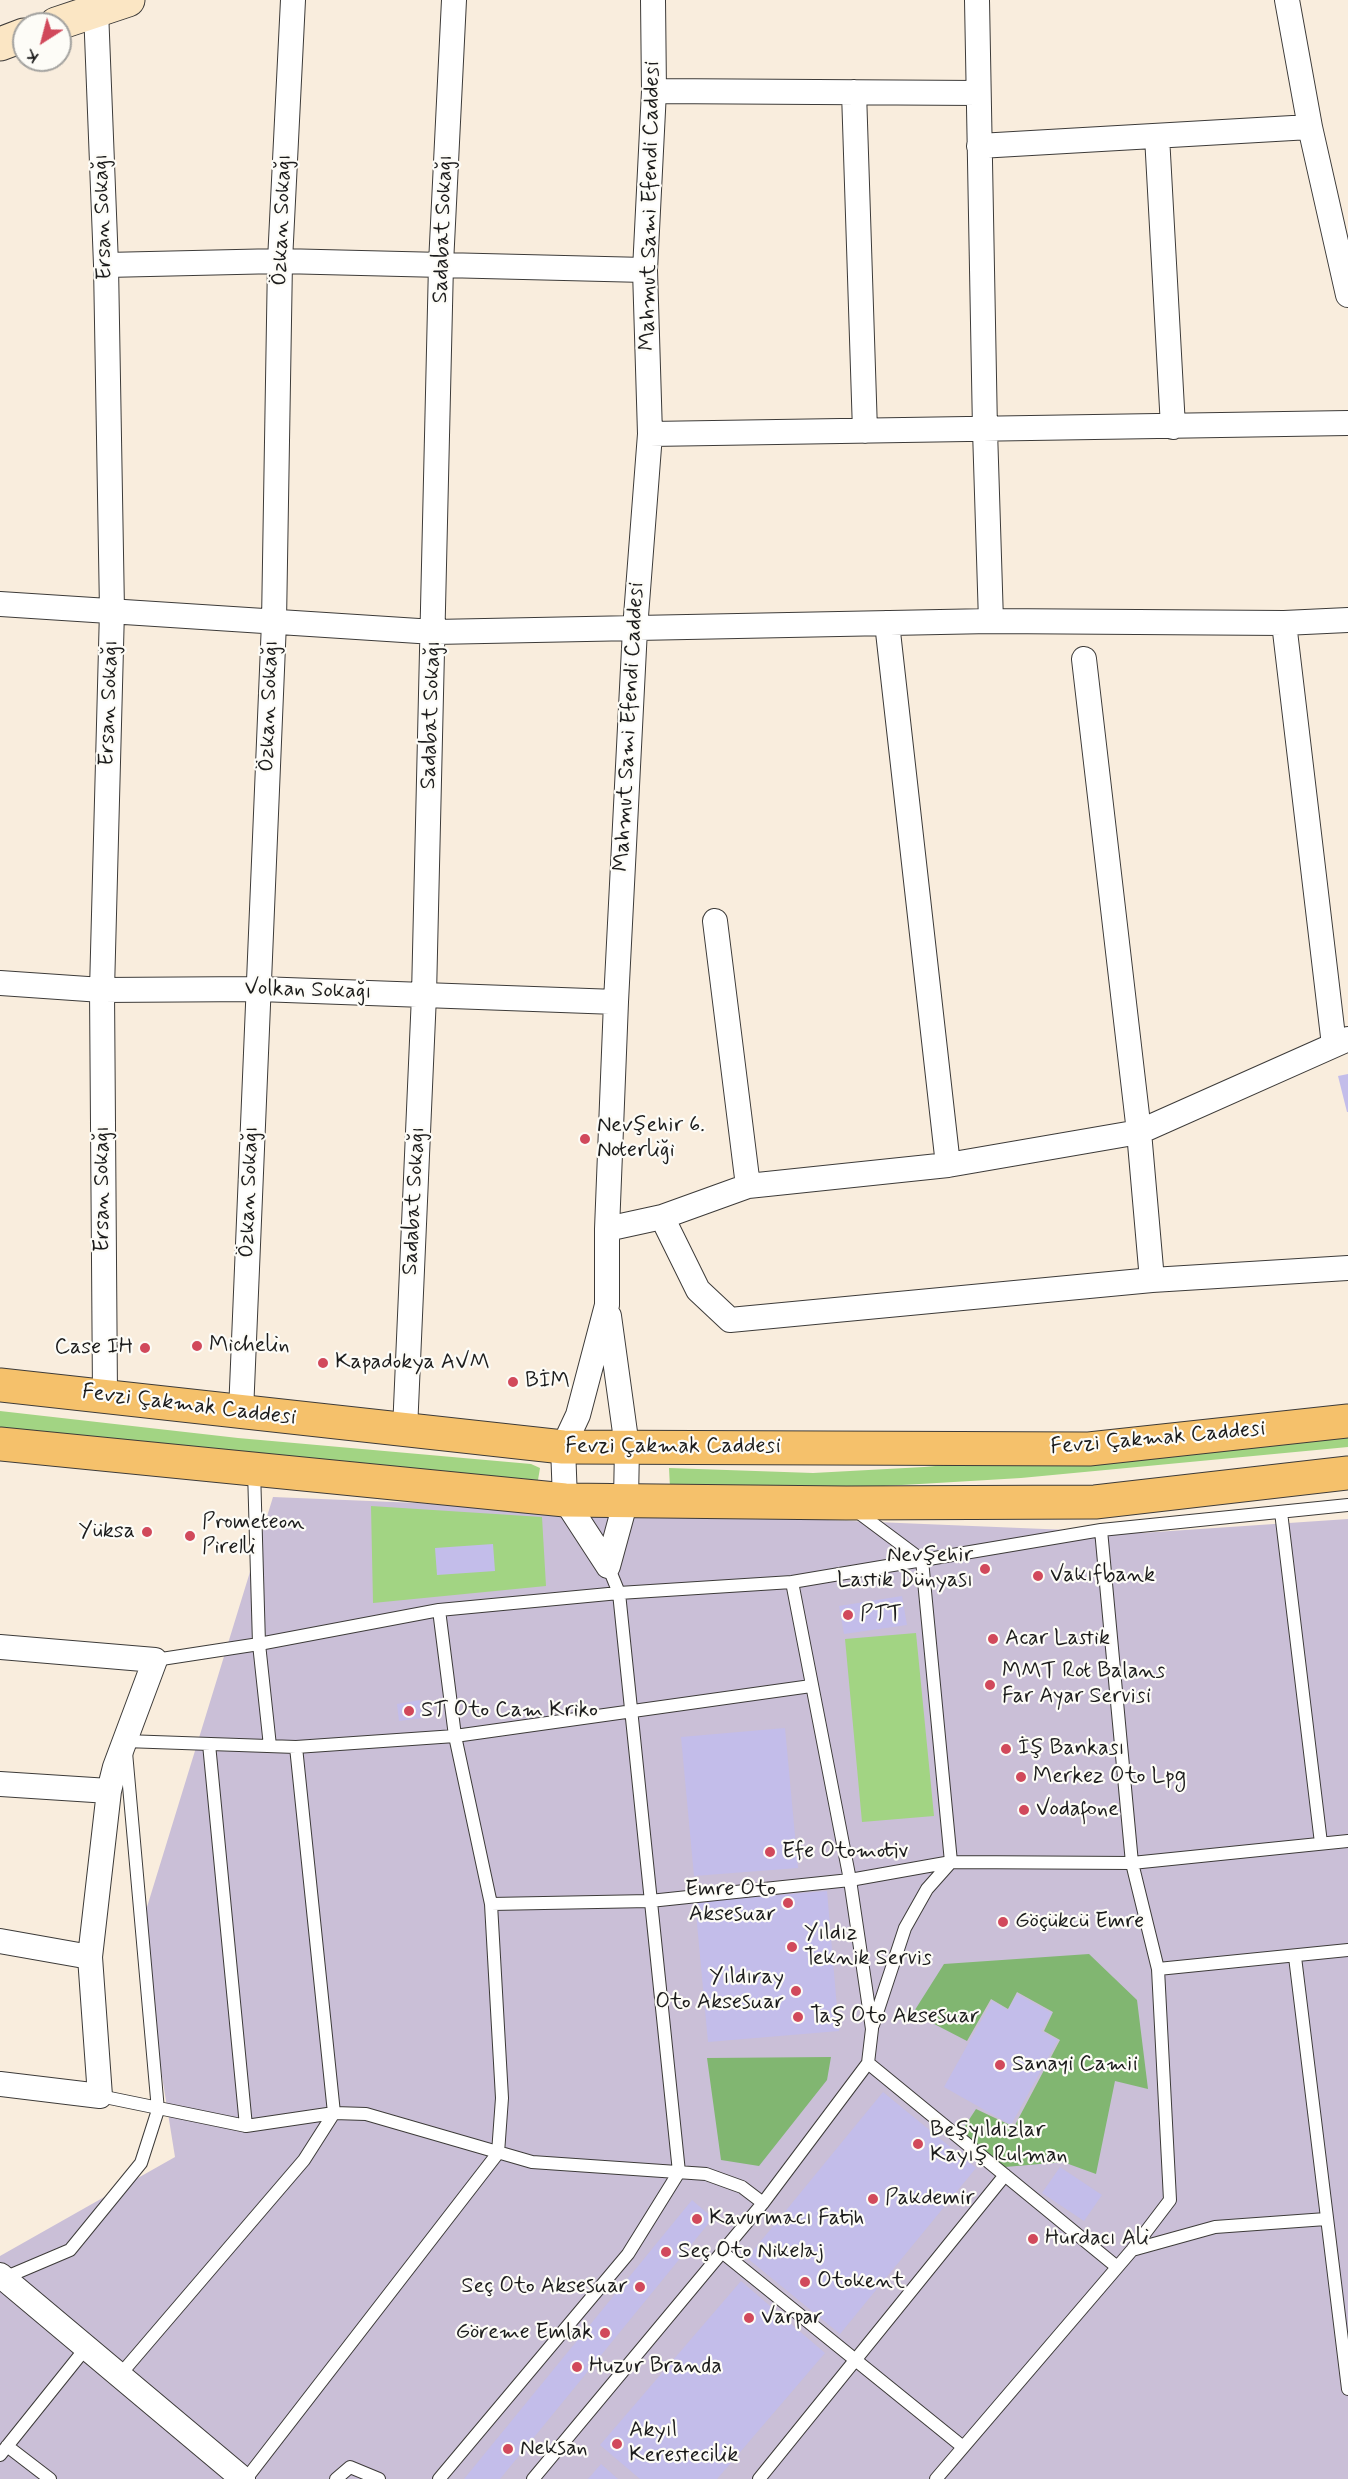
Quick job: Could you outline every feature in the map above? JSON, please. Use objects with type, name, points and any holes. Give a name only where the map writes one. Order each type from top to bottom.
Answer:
[{"type":"main road","name":"Fevzi Çakmak Caddesi","points":[[0,1385],[562,1447],[1089,1449],[1348,1421]]},
{"type":"main road","points":[[0,1444],[565,1500],[846,1503],[1095,1502],[1348,1473]]},
{"type":"street","points":[[72,18],[128,0]]},
{"type":"street","name":"Özkan Sokağı","points":[[241,1412],[274,622],[280,261],[293,0]]},
{"type":"street","name":"Sadabat Sokağı","points":[[405,1430],[424,995],[441,264],[454,0]]},
{"type":"street","name":"Mahmut Sami Efendi Caddesi","points":[[562,1447],[578,1415],[608,1305],[607,1229],[616,1002],[635,629],[650,434],[645,270],[654,91],[653,0]]},
{"type":"street","points":[[977,0],[991,621]]},
{"type":"street","points":[[1287,0],[1310,127],[1348,295]]},
{"type":"street","name":"Ersan Sokağı","points":[[96,10],[106,265],[112,610],[102,990],[105,1395]]},
{"type":"street","points":[[654,91],[978,93]]},
{"type":"street","points":[[854,92],[866,431]]},
{"type":"street","points":[[979,146],[1310,127]]},
{"type":"street","points":[[1157,136],[1173,427]]},
{"type":"street","points":[[106,265],[280,261],[645,270]]},
{"type":"street","points":[[650,434],[1348,423]]},
{"type":"street","points":[[0,604],[434,632],[991,621],[1284,623],[1348,620]]},
{"type":"street","points":[[887,623],[948,1165]]},
{"type":"street","points":[[607,1229],[662,1217],[748,1186],[948,1165],[1139,1132],[1341,1042],[1284,623]]},
{"type":"street","points":[[1084,659],[1139,1132],[1152,1280]]},
{"type":"street","points":[[715,921],[748,1186]]},
{"type":"street","name":"Volkan Sokağı","points":[[0,983],[102,990],[259,989],[616,1002]]},
{"type":"street","points":[[662,1217],[698,1290],[730,1320],[1152,1280],[1348,1268]]},
{"type":"street","points":[[608,1305],[627,1447],[626,1500],[608,1566]]},
{"type":"street","points":[[562,1447],[565,1500],[608,1566]]},
{"type":"street","points":[[0,1647],[154,1660],[109,1791],[90,1957],[100,2096],[0,2084]]},
{"type":"street","points":[[0,1784],[109,1791]]},
{"type":"street","points":[[0,1941],[90,1957]]},
{"type":"street","points":[[2,2277],[235,2476]]},
{"type":"lane","points":[[254,1469],[259,1644],[270,1746]]},
{"type":"lane","points":[[533,2479],[763,2203],[868,2063],[872,2030],[905,1928],[927,1889],[951,1862],[922,1560],[846,1503]]},
{"type":"lane","points":[[154,1660],[259,1644],[439,1610],[619,1593],[792,1582],[1101,1530],[1348,1505]]},
{"type":"lane","points":[[1281,1512],[1321,1843]]},
{"type":"lane","points":[[936,2479],[1132,2250],[1170,2200],[1158,1969],[1132,1863],[1101,1530]]},
{"type":"lane","points":[[439,2479],[628,2253],[679,2172],[619,1593],[608,1566]]},
{"type":"lane","points":[[792,1582],[850,1880],[872,2030]]},
{"type":"lane","points":[[235,2476],[498,2153],[502,2098],[491,1904],[455,1736],[439,1610]]},
{"type":"lane","points":[[2,2277],[70,2250],[141,2163],[158,2110],[125,1741],[296,1747],[455,1736],[811,1686]]},
{"type":"lane","points":[[209,1744],[246,2126]]},
{"type":"lane","points":[[119,2376],[304,2160],[334,2113],[296,1747]]},
{"type":"lane","points":[[491,1904],[650,1901],[850,1880],[951,1862],[1132,1863],[1348,1840]]},
{"type":"lane","points":[[1158,1969],[1348,1950]]},
{"type":"lane","points":[[1295,1957],[1348,2389]]},
{"type":"lane","points":[[868,2063],[1117,2267]]},
{"type":"lane","points":[[100,2096],[158,2110],[246,2126],[334,2113],[366,2114],[532,2162],[706,2174],[742,2187],[763,2203]]},
{"type":"lane","points":[[759,2479],[1005,2175]]},
{"type":"lane","points":[[1132,2250],[1215,2227],[1326,2219]]},
{"type":"lane","points":[[722,2252],[963,2447]]},
{"type":"lane","points":[[50,2479],[4,2451],[85,2349]]},
{"type":"lane","points":[[336,2479],[350,2467],[379,2479]]},
{"type":"shaded area","points":[[273,1497],[1141,1533],[1348,1519],[1348,2479],[0,2479],[0,2256],[175,2157],[139,1933]]},
{"type":"green space","points":[[0,1411],[238,1438],[531,1464],[540,1468],[538,1480],[276,1458],[0,1429]]},
{"type":"green space","points":[[1348,1430],[1348,1447],[1021,1478],[810,1490],[670,1488],[669,1468],[813,1473],[924,1467]]},
{"type":"green space","points":[[371,1506],[542,1517],[546,1586],[373,1603]]},
{"type":"green space","points":[[916,1633],[934,1816],[862,1822],[845,1639]]},
{"type":"green space","points":[[1089,1954],[1137,2000],[1148,2089],[1115,2081],[1096,2174],[1063,2162],[1005,2167],[961,2132],[976,2109],[1014,2127],[1060,2040],[1044,2031],[1053,2012],[1017,1992],[1008,2009],[991,1999],[967,2041],[913,2013],[944,1964]]},
{"type":"green space","points":[[831,2057],[827,2080],[759,2166],[721,2160],[707,2058]]},
{"type":"building","points":[[1348,1074],[1348,1112],[1347,1112],[1338,1076]]},
{"type":"building","points":[[493,1544],[495,1571],[437,1575],[435,1548]]},
{"type":"building","points":[[902,1596],[907,1625],[844,1634],[839,1606]]},
{"type":"building","name":"ST Oto Cam Kriko","points":[[420,1700],[422,1718],[399,1721],[397,1704]]},
{"type":"building","points":[[785,1728],[798,1868],[694,1876],[681,1737]]},
{"type":"building","points":[[827,1891],[839,2031],[708,2042],[695,1902]]},
{"type":"building","name":"Sanayi Camii","points":[[1017,1994],[1052,2013],[1041,2031],[1058,2040],[1011,2125],[944,2087],[992,2001],[1008,2010]]},
{"type":"building","points":[[883,2092],[976,2168],[840,2334],[747,2258]]},
{"type":"building","points":[[1060,2167],[1102,2195],[1084,2221],[1042,2193]]},
{"type":"building","points":[[692,2200],[713,2218],[500,2479],[464,2479]]},
{"type":"building","points":[[741,2281],[825,2353],[717,2479],[640,2479],[600,2445]]},
{"type":"building","points":[[601,2464],[618,2479],[588,2479]]},
{"type":"place","name":"Nevşehir 6. Noterliği","points":[[585,1139]]},
{"type":"place","name":"Michelin","points":[[197,1346]]},
{"type":"place","name":"Case IH","points":[[145,1348]]},
{"type":"place","name":"Kapadokya AVM","points":[[323,1363]]},
{"type":"place","name":"BİM","points":[[513,1382]]},
{"type":"place","name":"Yüksa","points":[[147,1532]]},
{"type":"place","name":"Prometeon Pirelli","points":[[190,1536]]},
{"type":"place","name":"Nevşehir Lastik Dünyası","points":[[985,1569]]},
{"type":"place","name":"Vakıfbank","points":[[1038,1576]]},
{"type":"place","name":"PTT","points":[[848,1615]]},
{"type":"place","name":"Acar Lastik","points":[[993,1639]]},
{"type":"place","name":"MMT Rot Balans Far Ayar Servisi","points":[[990,1685]]},
{"type":"place","name":"ST Oto Cam Kriko","points":[[409,1711]]},
{"type":"place","name":"İş Bankası","points":[[1006,1749]]},
{"type":"place","name":"Merkez Oto Lpg","points":[[1021,1777]]},
{"type":"place","name":"Vodafone","points":[[1024,1810]]},
{"type":"place","name":"Efe Otomotiv","points":[[770,1852]]},
{"type":"place","name":"Emre Oto Aksesuar","points":[[788,1903]]},
{"type":"place","name":"Göçükcü Emre","points":[[1003,1922]]},
{"type":"place","name":"Yıldız Teknik Servis","points":[[792,1947]]},
{"type":"place","name":"Yıldıray Oto Aksesuar","points":[[796,1991]]},
{"type":"place","name":"Taş Oto Aksesuar","points":[[798,2017]]},
{"type":"place","name":"Sanayi Camii","points":[[1000,2065]]},
{"type":"place","name":"Beşyıldızlar Kayış Rulman","points":[[918,2144]]},
{"type":"place","name":"Pakdemir","points":[[873,2199]]},
{"type":"place","name":"Kavurmacı Fatih","points":[[697,2219]]},
{"type":"place","name":"Hurdacı Ali","points":[[1033,2239]]},
{"type":"place","name":"Seç Oto Nikelaj","points":[[666,2252]]},
{"type":"place","name":"Otokent","points":[[805,2282]]},
{"type":"place","name":"Seç Oto Aksesuar","points":[[640,2287]]},
{"type":"place","name":"Varpar","points":[[749,2318]]},
{"type":"place","name":"Göreme Emlak","points":[[605,2333]]},
{"type":"place","name":"Huzur Branda","points":[[577,2367]]},
{"type":"place","name":"Akyıl Kerestecilik","points":[[617,2444]]},
{"type":"place","name":"Neksan","points":[[508,2449]]}]
